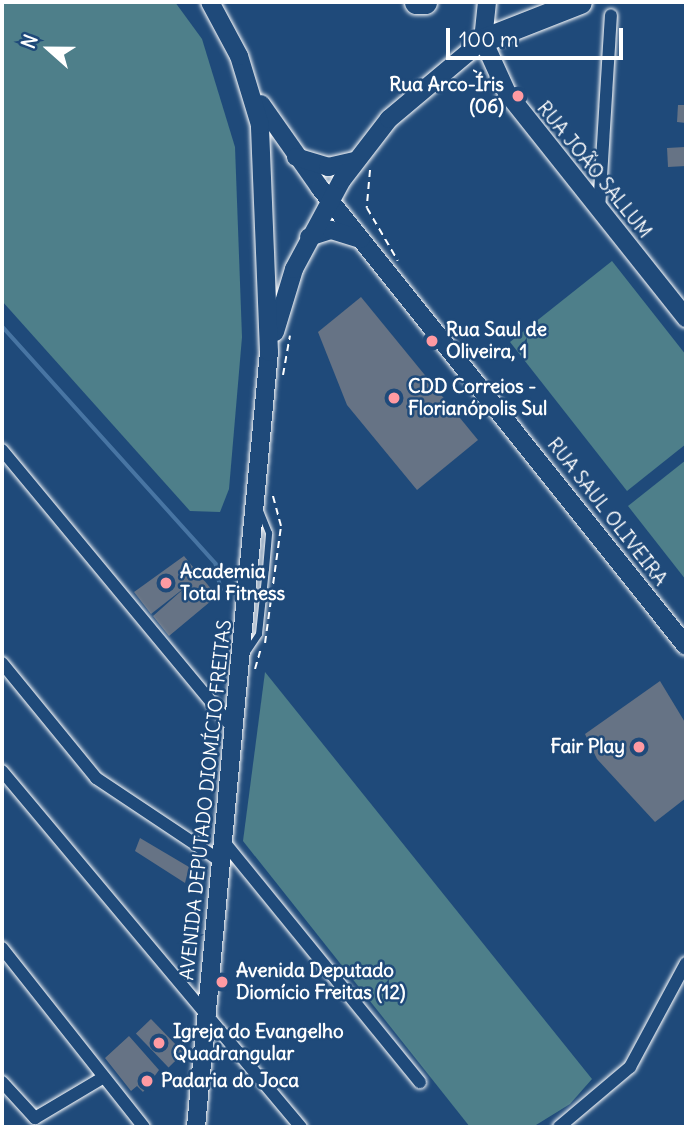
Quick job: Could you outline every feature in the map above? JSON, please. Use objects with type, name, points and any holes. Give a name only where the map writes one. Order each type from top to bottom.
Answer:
[{"type":"highway","points":[[416,2],[425,2]]},
{"type":"highway","points":[[483,40],[580,2]]},
{"type":"street","name":"AVENIDA DEPUTADO DIOMÍCIO FREITAS","points":[[196,1127],[235,731],[248,666],[269,352],[264,161],[254,92],[210,2]]},
{"type":"street","points":[[483,40],[487,2]]},
{"type":"street","points":[[599,210],[611,15]]},
{"type":"street","name":"AVENIDA DEPUTADO DIOMÍCIO FREITAS","points":[[269,352],[309,237],[330,200],[363,163],[388,119],[483,40]]},
{"type":"street","name":"RUA JOÃO SALLUM","points":[[483,40],[502,86],[686,318]]},
{"type":"street","name":"RUA SAUL OLIVEIRA","points":[[254,92],[296,157],[686,646]]},
{"type":"street","points":[[296,157],[328,167],[363,163]]},
{"type":"street","points":[[309,237],[343,230],[364,240]]},
{"type":"street","points":[[2,450],[235,731]]},
{"type":"street","points":[[2,663],[96,778],[222,862]]},
{"type":"street","points":[[2,771],[205,1018],[301,1127]]},
{"type":"street","points":[[225,842],[420,1083]]},
{"type":"street","points":[[2,948],[144,1127]]},
{"type":"street","points":[[559,1127],[630,1067],[686,963]]},
{"type":"street","points":[[2,1082],[35,1118],[104,1077]]},
{"type":"path","points":[[467,72],[475,69],[484,77]]},
{"type":"path","points":[[363,163],[367,208],[401,259]]},
{"type":"path","points":[[282,380],[292,328]]},
{"type":"path","points":[[248,666],[270,637],[281,526],[272,491]]},
{"type":"green space","points":[[2,2],[175,2],[202,39],[235,147],[242,337],[229,489],[220,512],[190,511],[2,301]]},
{"type":"green space","points":[[612,261],[686,355],[686,444],[627,491],[510,342]]},
{"type":"green space","points":[[686,460],[686,580],[628,506]]},
{"type":"green space","points":[[265,672],[592,1079],[570,1104],[536,1125],[470,1127],[243,841]]},
{"type":"building","points":[[678,105],[686,105],[686,123],[677,122]]},
{"type":"building","points":[[685,147],[686,166],[668,167],[667,148]]},
{"type":"building","name":"CDD Correios - Florianópolis Sul","points":[[361,297],[478,440],[417,490],[347,405],[318,332]]},
{"type":"building","points":[[184,556],[217,596],[169,636],[153,616],[188,585],[151,614],[134,592]]},
{"type":"building","name":"Fair Play","points":[[660,681],[686,724],[686,798],[655,822],[597,759],[585,734]]},
{"type":"building","points":[[140,838],[189,867],[185,883],[135,851]]},
{"type":"building","name":"Igreja do Evangelho Quadrangular","points":[[151,1019],[184,1053],[169,1067],[136,1034]]},
{"type":"building","points":[[129,1036],[159,1070],[143,1092],[137,1086],[131,1091],[105,1058]]},
{"type":"waterway","points":[[2,326],[216,564],[221,590]]},
{"type":"place","name":"Rua Arco-Íris (06)","points":[[518,96]]},
{"type":"place","name":"Rua Saul de Oliveira, 1","points":[[432,341]]},
{"type":"place","name":"CDD Correios - Florianópolis Sul","points":[[394,398]]},
{"type":"place","name":"Academia Total Fitness","points":[[166,583]]},
{"type":"place","name":"Fair Play","points":[[639,747]]},
{"type":"place","name":"Avenida Deputado Diomício Freitas (12)","points":[[222,982]]},
{"type":"place","name":"Igreja do Evangelho Quadrangular","points":[[159,1043]]},
{"type":"place","name":"Padaria do Joca","points":[[147,1081]]}]
